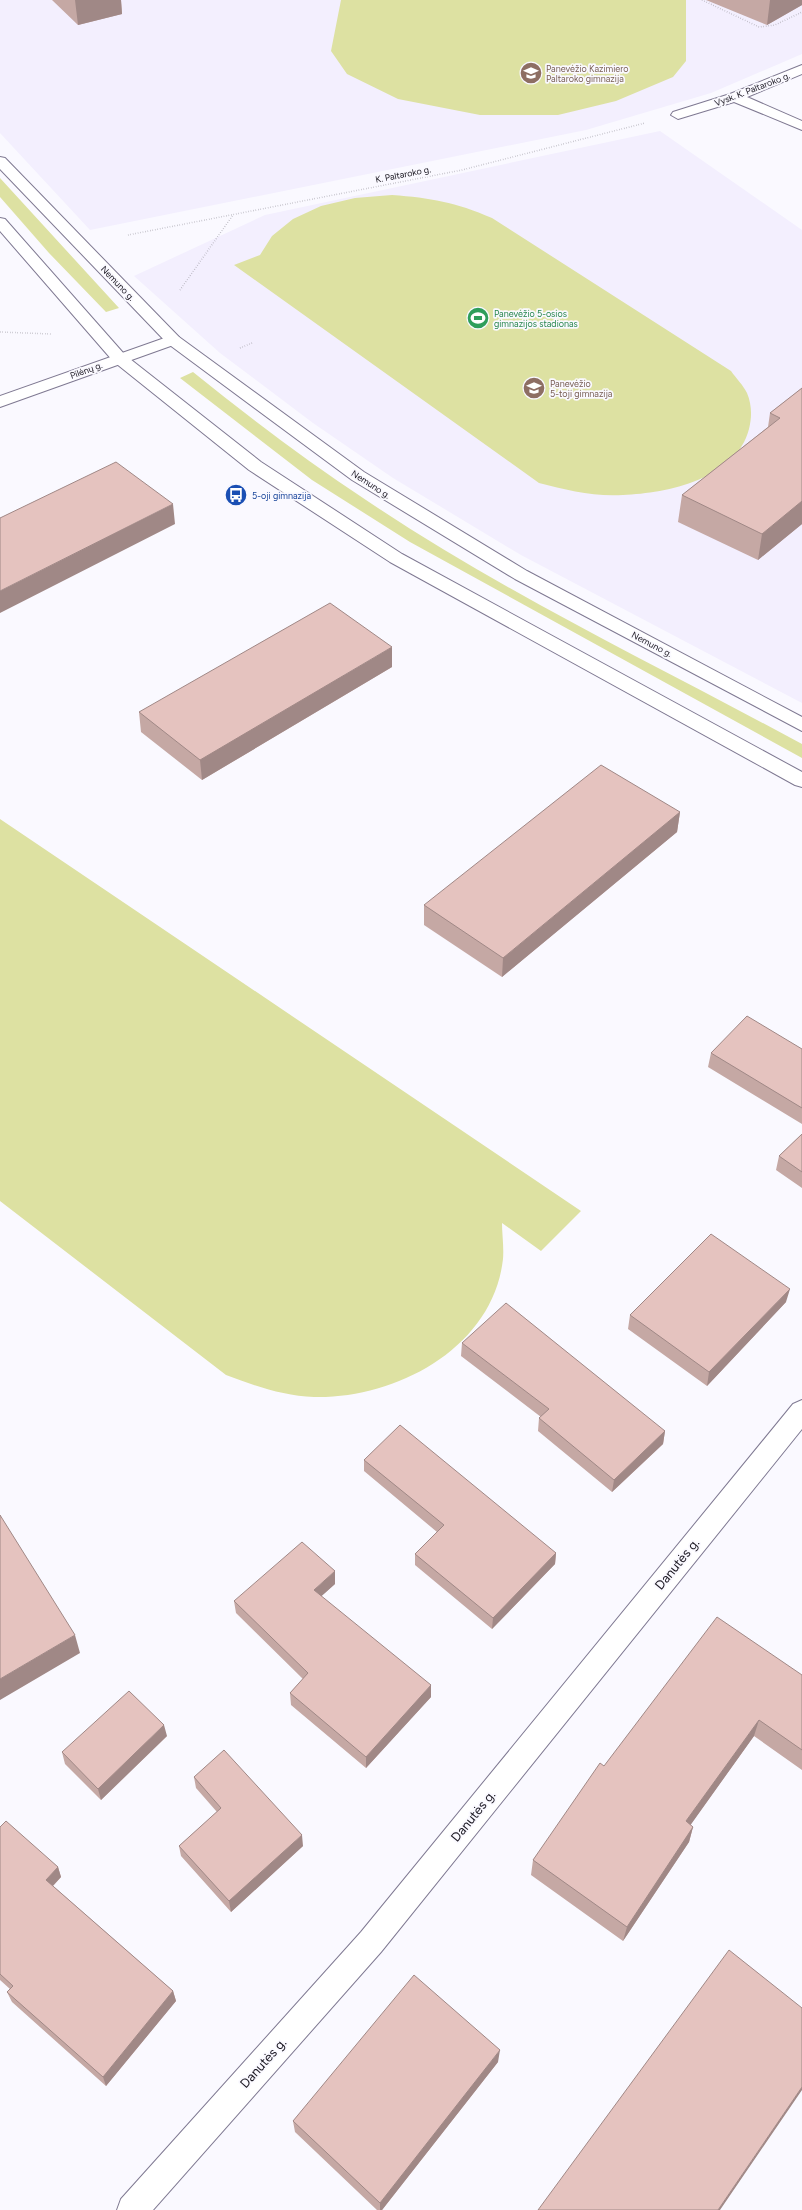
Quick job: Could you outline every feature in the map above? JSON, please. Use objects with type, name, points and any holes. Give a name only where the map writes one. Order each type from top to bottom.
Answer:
[{"type":"main road","name":"Vysk. K. Paltaroko g.","points":[[678,115],[735,97],[802,69]]},
{"type":"main road","points":[[735,97],[802,126]]},
{"type":"main road","name":"Nemuno g.","points":[[0,161],[173,340],[358,476],[424,518],[521,575],[802,725]]},
{"type":"main road","points":[[0,222],[119,358],[254,466],[396,558],[802,780]]},
{"type":"main road","name":"Pilėnų g.","points":[[0,402],[119,358],[173,340]]},
{"type":"main road","name":"Danutės g.","points":[[132,2210],[370,1942],[802,1411]]},
{"type":"path","points":[[702,0],[759,27],[775,25],[802,12]]},
{"type":"path","name":"K. Paltaroko g.","points":[[128,235],[462,170],[678,115]]},
{"type":"path","points":[[180,290],[234,215]]},
{"type":"path","points":[[0,332],[51,334]]},
{"type":"shaded area","points":[[0,0],[802,0],[802,54],[711,93],[586,130],[90,230],[0,133]]},
{"type":"shaded area","name":"Panevėžio 5-toji gimnazija","points":[[660,131],[802,230],[802,703],[521,555],[393,478],[313,423],[220,353],[134,276],[265,215]]},
{"type":"green space","points":[[341,0],[686,0],[686,61],[673,77],[616,101],[558,115],[480,115],[398,99],[347,74],[331,51]]},
{"type":"green space","points":[[0,178],[119,308],[106,312],[49,253],[0,197]]},
{"type":"green space","name":"Panevėžio 5-osios gimnazijos stadionas","points":[[392,195],[454,204],[492,218],[731,371],[747,393],[751,406],[751,420],[749,429],[742,446],[730,460],[715,471],[698,480],[660,491],[641,494],[601,495],[539,483],[234,265],[260,255],[272,236],[293,219],[321,206],[355,198]]},
{"type":"green space","points":[[193,372],[300,454],[418,534],[526,597],[802,744],[802,758],[410,542],[312,480],[180,378]]},
{"type":"green space","points":[[0,819],[581,1211],[541,1251],[502,1223],[503,1259],[495,1291],[481,1318],[460,1342],[436,1362],[407,1378],[377,1389],[345,1395],[314,1397],[291,1395],[258,1387],[226,1375],[0,1201]]},
{"type":"building","points":[[802,388],[802,501],[762,534],[682,495],[780,418],[770,413]]},
{"type":"building","points":[[116,462],[173,504],[0,591],[0,518]]},
{"type":"building","points":[[330,603],[392,647],[200,760],[139,712]]},
{"type":"building","points":[[601,765],[680,812],[503,958],[424,905]]},
{"type":"building","points":[[747,1016],[802,1049],[802,1108],[711,1053]]},
{"type":"building","points":[[802,1134],[802,1172],[779,1156]]},
{"type":"building","points":[[711,1234],[790,1289],[709,1372],[630,1315]]},
{"type":"building","points":[[506,1303],[665,1431],[614,1480],[539,1418],[549,1409],[462,1343]]},
{"type":"building","points":[[400,1425],[556,1553],[493,1618],[415,1554],[444,1525],[364,1460]]},
{"type":"building","points":[[0,1515],[75,1635],[0,1679]]},
{"type":"building","points":[[302,1542],[335,1571],[314,1590],[431,1685],[366,1757],[290,1693],[308,1673],[234,1601]]},
{"type":"building","points":[[717,1617],[802,1675],[802,1750],[759,1720],[686,1821],[693,1827],[627,1927],[533,1860],[600,1763],[604,1766]]},
{"type":"building","points":[[129,1691],[164,1725],[98,1789],[62,1752]]},
{"type":"building","points":[[224,1750],[302,1835],[229,1901],[179,1846],[221,1808],[194,1777]]},
{"type":"building","points":[[6,1821],[58,1867],[46,1880],[173,1991],[103,2077],[7,1992],[13,1986],[0,1974],[0,1827]]},
{"type":"building","points":[[729,1950],[802,2008],[802,2087],[718,2210],[538,2210]]},
{"type":"building","points":[[414,1975],[500,2050],[380,2203],[293,2121]]},
{"type":"place","name":"Panevėžio Kazimiero Paltaroko gimnazija","points":[[531,73]]},
{"type":"place","name":"Panevėžio 5-osios gimnazijos stadionas","points":[[478,318]]},
{"type":"place","name":"Panevėžio 5-toji gimnazija","points":[[534,388]]},
{"type":"place","name":"5-oji gimnazija","points":[[236,495]]}]
